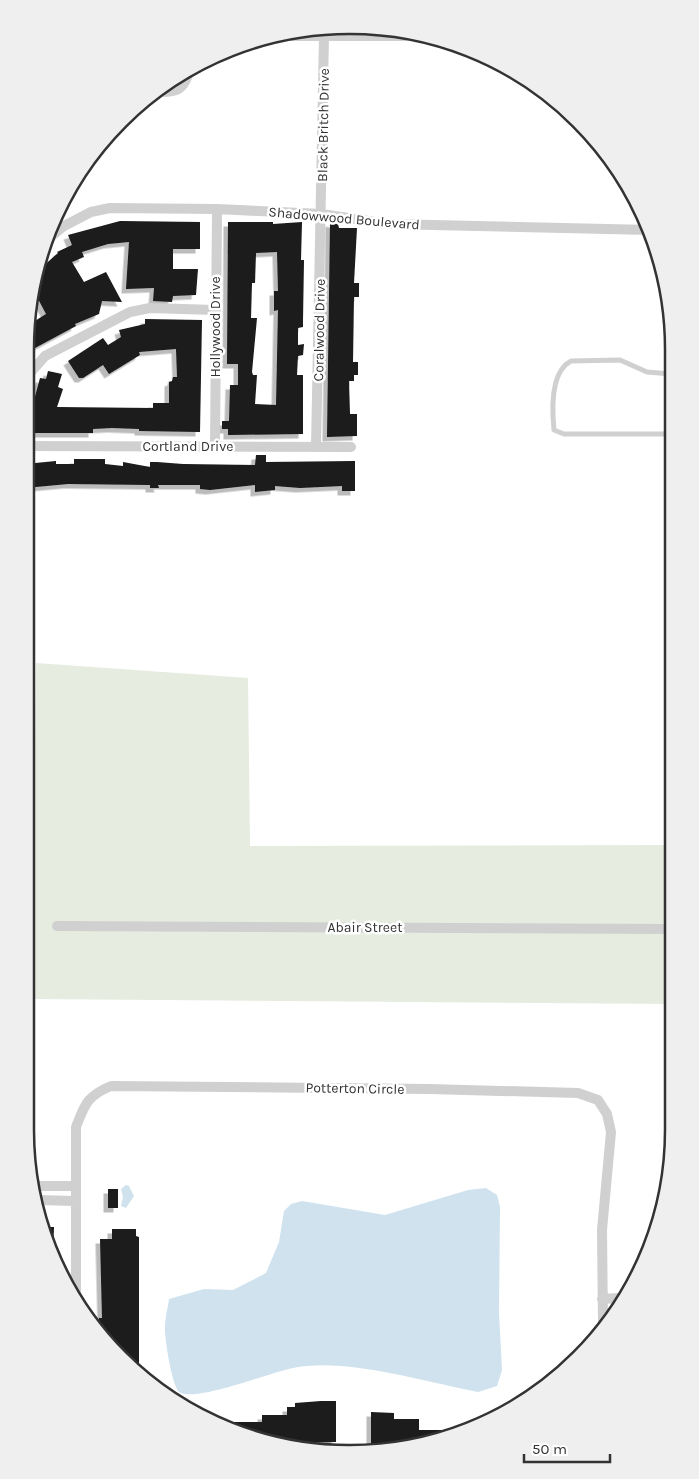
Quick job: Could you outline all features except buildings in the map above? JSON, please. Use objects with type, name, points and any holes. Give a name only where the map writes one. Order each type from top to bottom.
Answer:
[{"type":"street","points":[[308,36],[391,36]]},
{"type":"street","name":"Black Britch Drive","points":[[322,214],[324,36]]},
{"type":"street","points":[[167,92],[176,92],[184,86],[186,79]]},
{"type":"street","name":"Shadowwood Boulevard","points":[[57,232],[91,212],[110,208],[217,209],[322,214],[389,224],[641,230]]},
{"type":"street","name":"Hollywood Drive","points":[[214,446],[217,209]]},
{"type":"street","name":"Coralwood Drive","points":[[316,446],[322,214]]},
{"type":"street","points":[[34,369],[45,356],[130,312],[150,308],[215,310]]},
{"type":"street","name":"Cortland Drive","points":[[34,446],[351,447]]},
{"type":"street","name":"Abair Street","points":[[57,926],[665,929]]},
{"type":"street","name":"Potterton Circle","points":[[76,1287],[76,1127],[86,1102],[98,1092],[111,1086],[429,1089],[578,1093],[598,1100],[607,1114],[611,1132],[602,1230],[604,1317]]},
{"type":"street","points":[[39,1186],[76,1186]]},
{"type":"street","points":[[42,1200],[76,1201]]},
{"type":"street","points":[[602,1298],[616,1298]]},
{"type":"lane","points":[[665,374],[647,372],[620,360],[571,361],[565,365],[555,388],[552,413],[554,430],[564,434],[665,434]]},
{"type":"shaded area","points":[[36,663],[248,678],[250,846],[665,845],[665,1004],[34,999]]},
{"type":"water","points":[[126,1185],[129,1186],[134,1196],[126,1208],[121,1206],[123,1197],[121,1189]]},
{"type":"water","points":[[486,1188],[497,1195],[500,1207],[499,1313],[502,1370],[497,1386],[478,1392],[385,1372],[360,1368],[313,1365],[293,1368],[234,1386],[200,1393],[188,1394],[179,1392],[176,1388],[171,1371],[165,1331],[169,1299],[204,1289],[233,1290],[266,1273],[279,1242],[284,1211],[291,1204],[302,1201],[385,1215],[468,1190]]}]
